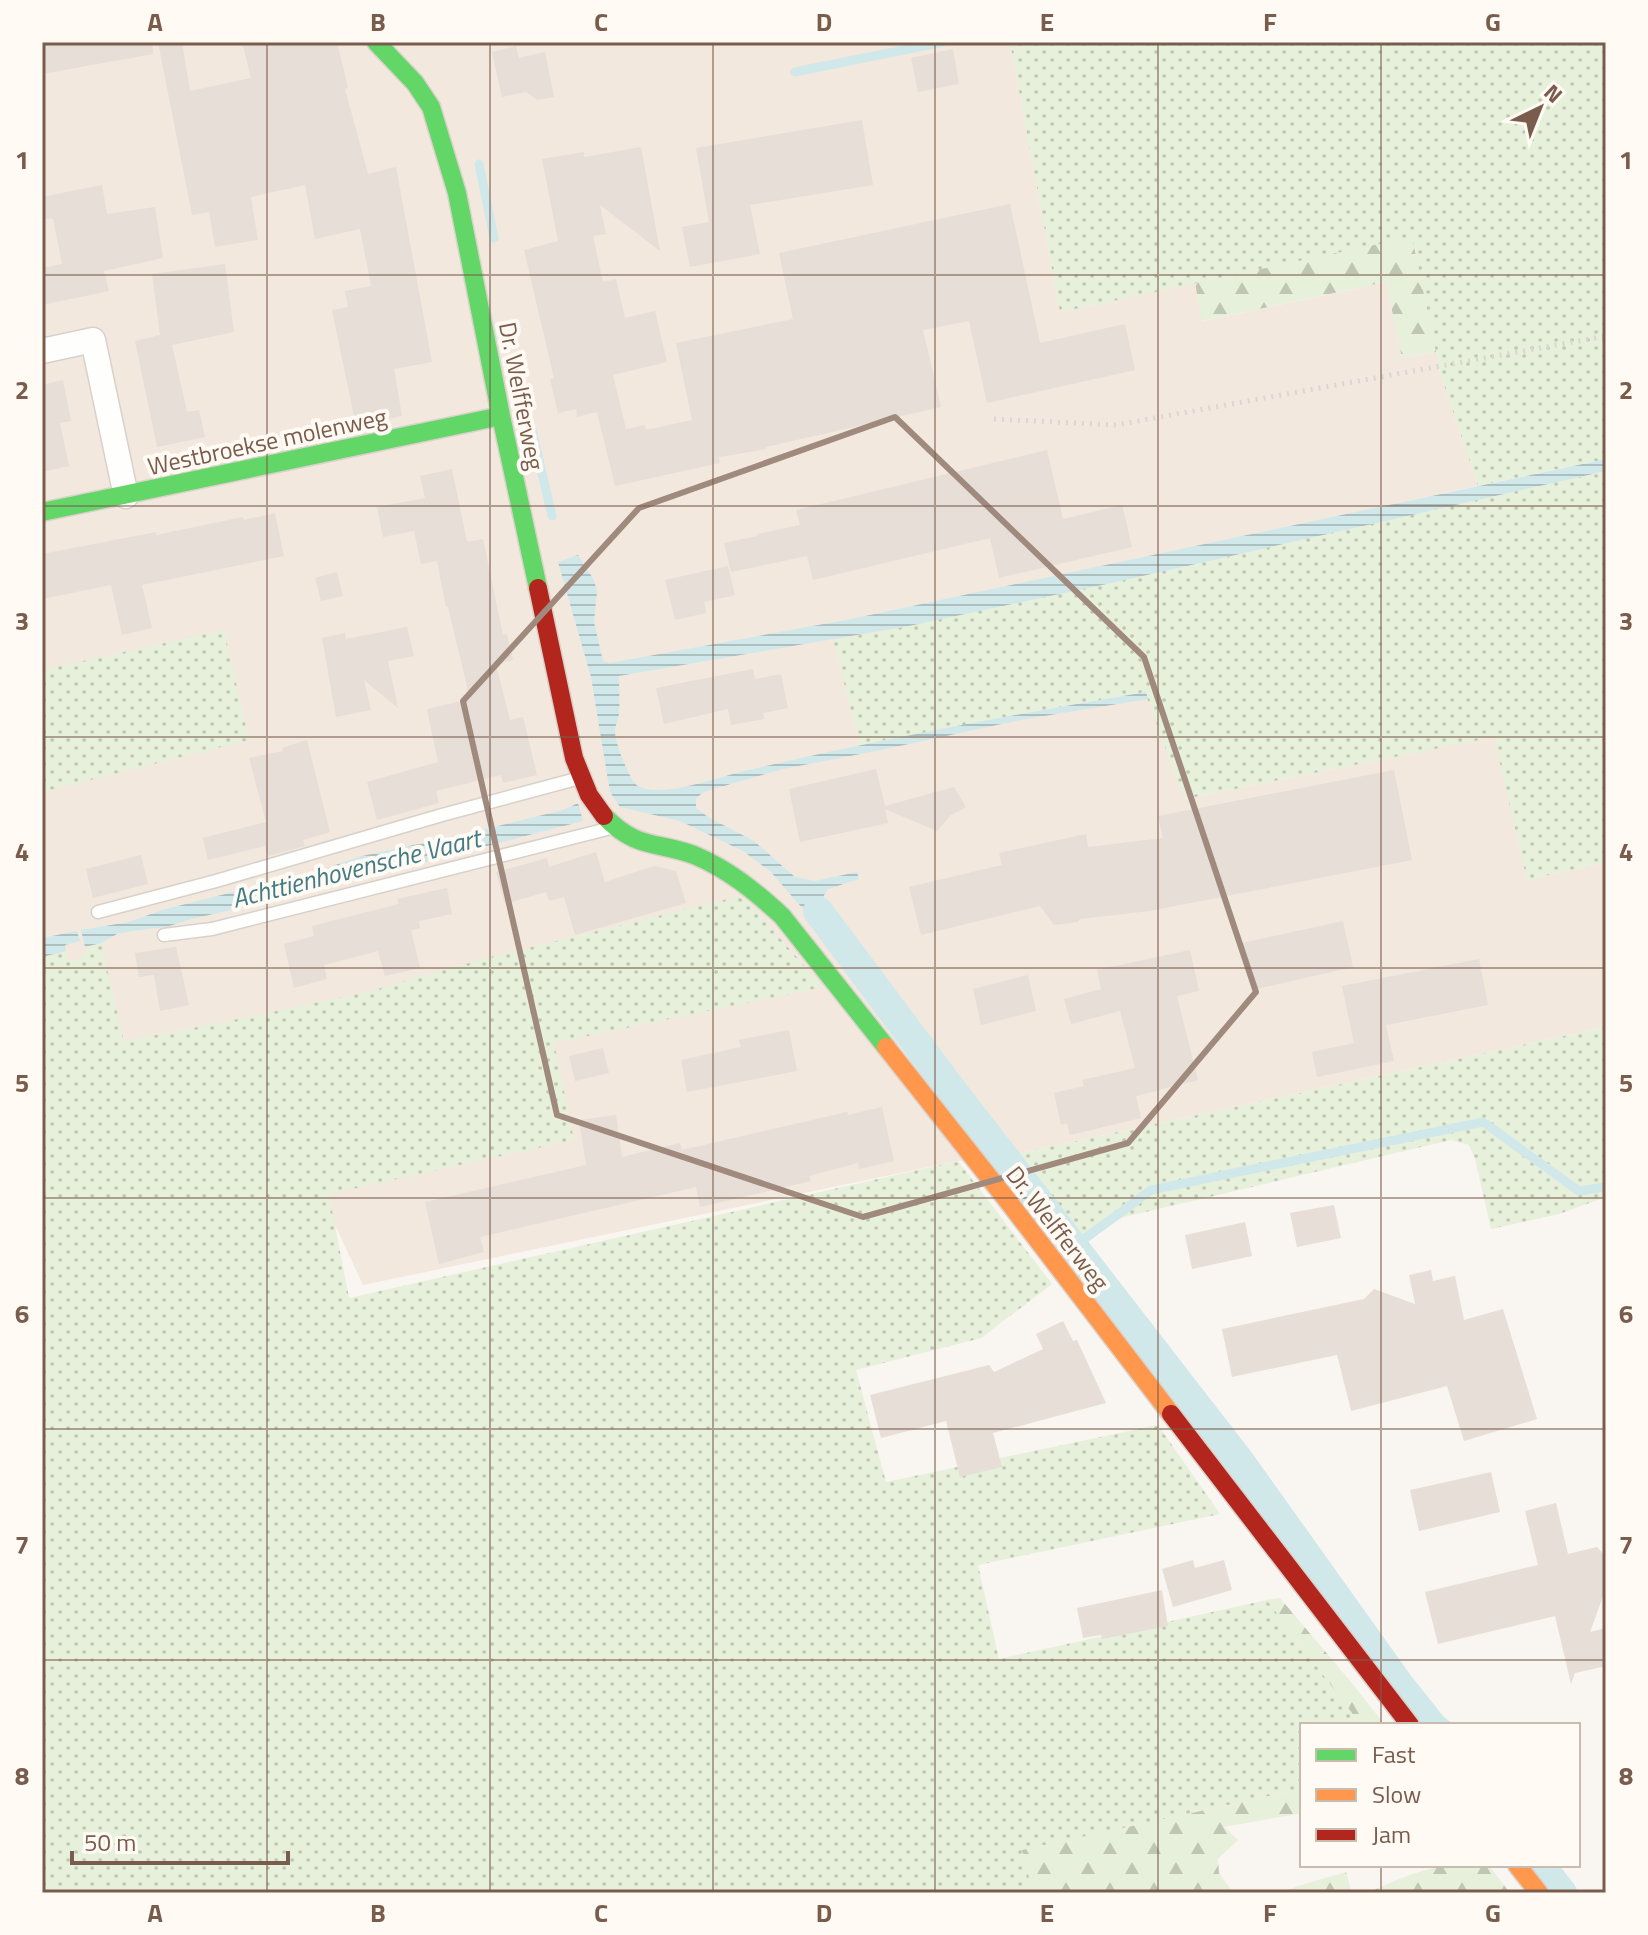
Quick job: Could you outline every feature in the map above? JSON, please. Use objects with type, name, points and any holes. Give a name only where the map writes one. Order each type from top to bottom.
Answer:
[{"type":"street","name":"Dr. Welfferweg","points":[[376,42],[415,83],[431,107],[457,193],[501,416],[574,758],[582,781],[602,813],[625,835],[638,841],[678,849],[722,869],[742,881],[782,916],[1011,1205],[1408,1723]]},
{"type":"street","points":[[42,351],[93,340],[126,496]]},
{"type":"street","name":"Westbroekse molenweg","points":[[42,512],[501,416]]},
{"type":"street","points":[[1519,1867],[1539,1893]]},
{"type":"lane","points":[[98,912],[442,815],[582,781]]},
{"type":"lane","points":[[164,935],[212,929],[613,825]]},
{"type":"path","points":[[994,419],[1116,425],[1606,336]]},
{"type":"highlighted area","points":[[895,417],[1144,657],[1256,992],[1128,1143],[863,1217],[557,1115],[463,701],[639,508]]},
{"type":"shaded area","points":[[42,42],[1010,42],[1060,312],[1195,283],[1203,321],[1386,282],[1402,358],[1436,352],[1440,373],[1478,486],[1393,504],[1026,713],[1146,692],[1185,799],[1495,736],[1527,880],[1606,862],[1606,1027],[998,1158],[958,1161],[363,1285],[309,1169],[126,1060],[42,975]]},
{"type":"green space","points":[[1010,42],[1606,42],[1606,459],[1478,486],[1440,373],[1412,238],[1060,312]]},
{"type":"green space","points":[[1412,237],[1436,352],[1402,358],[1386,282],[1202,321],[1195,283]]},
{"type":"green space","points":[[1606,471],[1606,862],[1527,880],[1494,737],[1184,799],[1145,692],[860,745],[833,640],[909,626]]},
{"type":"green space","points":[[224,630],[249,740],[42,792],[42,670]]},
{"type":"green space","points":[[740,896],[823,987],[554,1043],[574,1140],[329,1194],[349,1298],[958,1161],[1052,1284],[981,1338],[856,1370],[886,1482],[1158,1425],[1220,1514],[978,1565],[999,1659],[1267,1600],[1359,1723],[1300,1723],[1300,1789],[1023,1850],[1033,1893],[42,1893],[42,957],[66,951],[69,961],[82,958],[89,946],[101,943],[124,1041],[367,992],[487,958]]},
{"type":"green space","points":[[1606,1027],[1606,1197],[1559,1214],[1491,1229],[1469,1145],[1451,1140],[1124,1217],[1108,1224],[1072,1255],[998,1158]]},
{"type":"green space","points":[[1280,1598],[1383,1723],[1359,1723],[1267,1600]]},
{"type":"green space","points":[[1300,1789],[1300,1813],[1224,1827],[1238,1840],[1218,1859],[1219,1873],[1232,1891],[1252,1893],[1033,1893],[1022,1850]]},
{"type":"green space","points":[[1490,1867],[1510,1893],[1368,1893],[1429,1869]]},
{"type":"green space","points":[[1346,1872],[1352,1893],[1282,1893],[1298,1886]]},
{"type":"water","points":[[1606,459],[1606,471],[1116,582],[909,626],[619,676],[619,713],[615,736],[620,751],[638,786],[660,790],[690,786],[894,738],[1146,692],[1148,699],[1020,720],[783,769],[703,792],[696,799],[696,808],[754,841],[795,877],[815,881],[857,872],[859,879],[828,889],[821,900],[850,940],[834,945],[771,872],[743,851],[680,821],[620,807],[610,792],[591,677],[558,562],[578,555],[594,580],[597,592],[594,622],[603,661],[610,663],[851,619]]},
{"type":"water","name":"Achttienhovensche Vaart","points":[[578,803],[583,821],[166,927],[117,934],[85,947],[81,930],[129,922],[162,910],[320,870],[362,856],[563,810]]},
{"type":"water","points":[[77,931],[80,941],[65,945],[66,951],[42,957],[42,938]]},
{"type":"water","points":[[1402,1682],[1452,1723],[1424,1723],[1395,1685]]},
{"type":"building","points":[[42,42],[152,42],[153,54],[42,74]]},
{"type":"building","points":[[158,42],[182,42],[190,91],[251,78],[243,46],[260,42],[337,42],[348,88],[345,89],[368,174],[396,167],[432,362],[394,369],[402,416],[356,426],[332,310],[348,307],[345,291],[371,286],[360,229],[315,239],[305,185],[251,197],[258,240],[215,247],[209,212],[192,215]]},
{"type":"building","points":[[516,46],[519,58],[545,52],[554,97],[537,100],[526,92],[502,97],[492,52]]},
{"type":"building","points":[[953,49],[959,84],[918,92],[911,58]]},
{"type":"building","points":[[862,120],[873,185],[750,205],[760,254],[690,267],[682,227],[709,222],[696,148]]},
{"type":"building","points":[[641,147],[660,251],[600,205],[606,234],[593,236],[603,282],[616,279],[625,318],[655,311],[667,362],[613,375],[626,429],[645,425],[646,430],[692,420],[676,343],[793,319],[779,253],[1010,204],[1040,343],[1125,324],[1135,370],[987,403],[969,321],[923,330],[941,407],[767,449],[719,457],[720,463],[615,486],[597,412],[577,417],[576,409],[558,413],[550,379],[554,378],[524,250],[558,241],[542,159],[584,152],[584,157]]},
{"type":"building","points":[[102,185],[107,214],[155,207],[163,258],[104,271],[109,291],[42,305],[42,268],[62,264],[53,218],[42,220],[42,197]]},
{"type":"building","points":[[225,264],[234,332],[172,345],[187,412],[199,410],[205,437],[157,447],[135,341],[160,335],[152,274]]},
{"type":"building","points":[[63,380],[71,421],[60,423],[69,466],[42,472],[42,385]]},
{"type":"building","points":[[1047,450],[1063,519],[1122,505],[1132,547],[999,578],[990,538],[813,580],[807,556],[731,572],[724,543],[800,525],[796,510]]},
{"type":"building","points":[[452,469],[467,542],[483,539],[503,635],[507,634],[513,660],[496,664],[510,720],[523,717],[537,775],[503,783],[501,775],[436,791],[439,803],[377,820],[367,782],[438,762],[427,709],[470,699],[437,561],[421,564],[414,531],[383,537],[377,507],[425,498],[420,476]]},
{"type":"building","points":[[275,513],[284,556],[142,585],[152,628],[122,635],[111,585],[42,599],[42,554]]},
{"type":"building","points":[[728,566],[735,595],[704,602],[706,613],[675,620],[665,580]]},
{"type":"building","points":[[337,572],[343,596],[321,601],[315,578]]},
{"type":"building","points":[[407,627],[414,656],[388,661],[398,708],[364,680],[371,710],[336,717],[322,638],[345,633],[346,639]]},
{"type":"building","points":[[753,669],[755,679],[781,674],[788,708],[763,713],[764,719],[731,725],[728,709],[664,724],[656,688]]},
{"type":"building","points":[[307,740],[330,832],[303,840],[305,846],[268,856],[265,846],[208,860],[203,838],[266,822],[249,758],[283,751],[282,748]]},
{"type":"building","points":[[876,769],[885,806],[954,787],[966,807],[951,815],[937,831],[885,809],[888,823],[800,842],[789,789]]},
{"type":"building","points":[[1394,770],[1412,860],[1149,911],[1080,919],[1078,922],[1054,925],[1040,906],[921,935],[909,887],[1002,865],[999,853],[1086,834],[1088,847],[1163,838],[1158,816]]},
{"type":"building","points":[[596,852],[605,882],[654,866],[676,871],[686,903],[575,935],[564,897],[549,901],[546,892],[505,904],[496,872],[547,858],[549,867]]},
{"type":"building","points":[[141,855],[148,884],[93,898],[86,869]]},
{"type":"building","points":[[447,888],[452,914],[419,921],[420,928],[411,930],[420,968],[385,976],[378,951],[324,965],[327,979],[294,988],[284,944],[314,936],[312,926],[399,904],[397,899]]},
{"type":"building","points":[[1343,921],[1353,967],[1252,990],[1242,943]]},
{"type":"building","points":[[176,947],[189,1005],[160,1011],[154,975],[139,977],[135,953]]},
{"type":"building","points":[[1190,950],[1199,991],[1177,996],[1198,1080],[1136,1096],[1141,1118],[1070,1135],[1067,1123],[1061,1125],[1054,1093],[1084,1086],[1082,1080],[1135,1068],[1120,1011],[1071,1024],[1064,999],[1101,989],[1097,970]]},
{"type":"building","points":[[1479,959],[1488,1005],[1386,1025],[1394,1061],[1317,1077],[1312,1052],[1354,1043],[1342,986]]},
{"type":"building","points":[[1028,975],[1036,1011],[981,1025],[973,989]]},
{"type":"building","points":[[789,1030],[797,1071],[687,1092],[681,1060],[741,1047],[739,1040]]},
{"type":"building","points":[[603,1048],[609,1073],[575,1081],[569,1056]]},
{"type":"building","points":[[882,1107],[894,1161],[859,1169],[858,1163],[809,1176],[811,1181],[700,1207],[696,1187],[480,1237],[484,1252],[439,1264],[425,1202],[586,1165],[579,1120],[616,1115],[622,1157],[680,1143],[682,1150],[847,1112],[848,1115]]},
{"type":"building","points":[[1334,1205],[1341,1238],[1297,1247],[1290,1213]]},
{"type":"building","points":[[1245,1222],[1252,1256],[1192,1269],[1185,1235]]},
{"type":"building","points":[[1431,1270],[1433,1281],[1455,1276],[1464,1320],[1503,1309],[1537,1419],[1464,1441],[1447,1386],[1351,1411],[1337,1355],[1232,1377],[1222,1329],[1364,1299],[1374,1289],[1415,1304],[1409,1275]]},
{"type":"building","points":[[1063,1321],[1073,1341],[1077,1340],[1106,1403],[993,1433],[1002,1467],[960,1477],[946,1421],[881,1438],[870,1395],[989,1365],[994,1372],[1043,1349],[1036,1334]]},
{"type":"building","points":[[1491,1472],[1500,1512],[1419,1531],[1410,1490]]},
{"type":"building","points":[[1556,1503],[1568,1554],[1597,1547],[1606,1557],[1606,1588],[1590,1632],[1606,1628],[1606,1666],[1575,1673],[1571,1684],[1555,1616],[1438,1644],[1425,1592],[1538,1565],[1525,1511]]},
{"type":"building","points":[[1193,1560],[1195,1568],[1224,1560],[1232,1590],[1173,1607],[1162,1569]]},
{"type":"building","points":[[1162,1590],[1168,1626],[1102,1639],[1101,1635],[1083,1638],[1077,1608]]},
{"type":"waterway","points":[[795,72],[943,42]]},
{"type":"waterway","points":[[479,164],[494,238]]},
{"type":"waterway","points":[[532,430],[552,516]]},
{"type":"waterway","points":[[818,911],[948,1085],[1240,1462],[1429,1723]]},
{"type":"waterway","points":[[1072,1248],[1151,1190],[1483,1122],[1579,1191],[1606,1187]]},
{"type":"waterway","points":[[1542,1867],[1562,1893]]},
{"type":"traffic: fast","points":[[376,42],[415,83],[431,107],[457,193],[538,588]]},
{"type":"traffic: fast","points":[[42,512],[501,416]]},
{"type":"traffic: fast","points":[[604,816],[637,840],[706,861],[762,898],[782,916],[886,1047]]},
{"type":"traffic: slow","points":[[886,1047],[1171,1414]]},
{"type":"traffic: slow","points":[[1519,1867],[1539,1893]]},
{"type":"traffic: jam","points":[[538,588],[574,758],[589,795],[604,816]]},
{"type":"traffic: jam","points":[[1171,1414],[1408,1723]]}]
